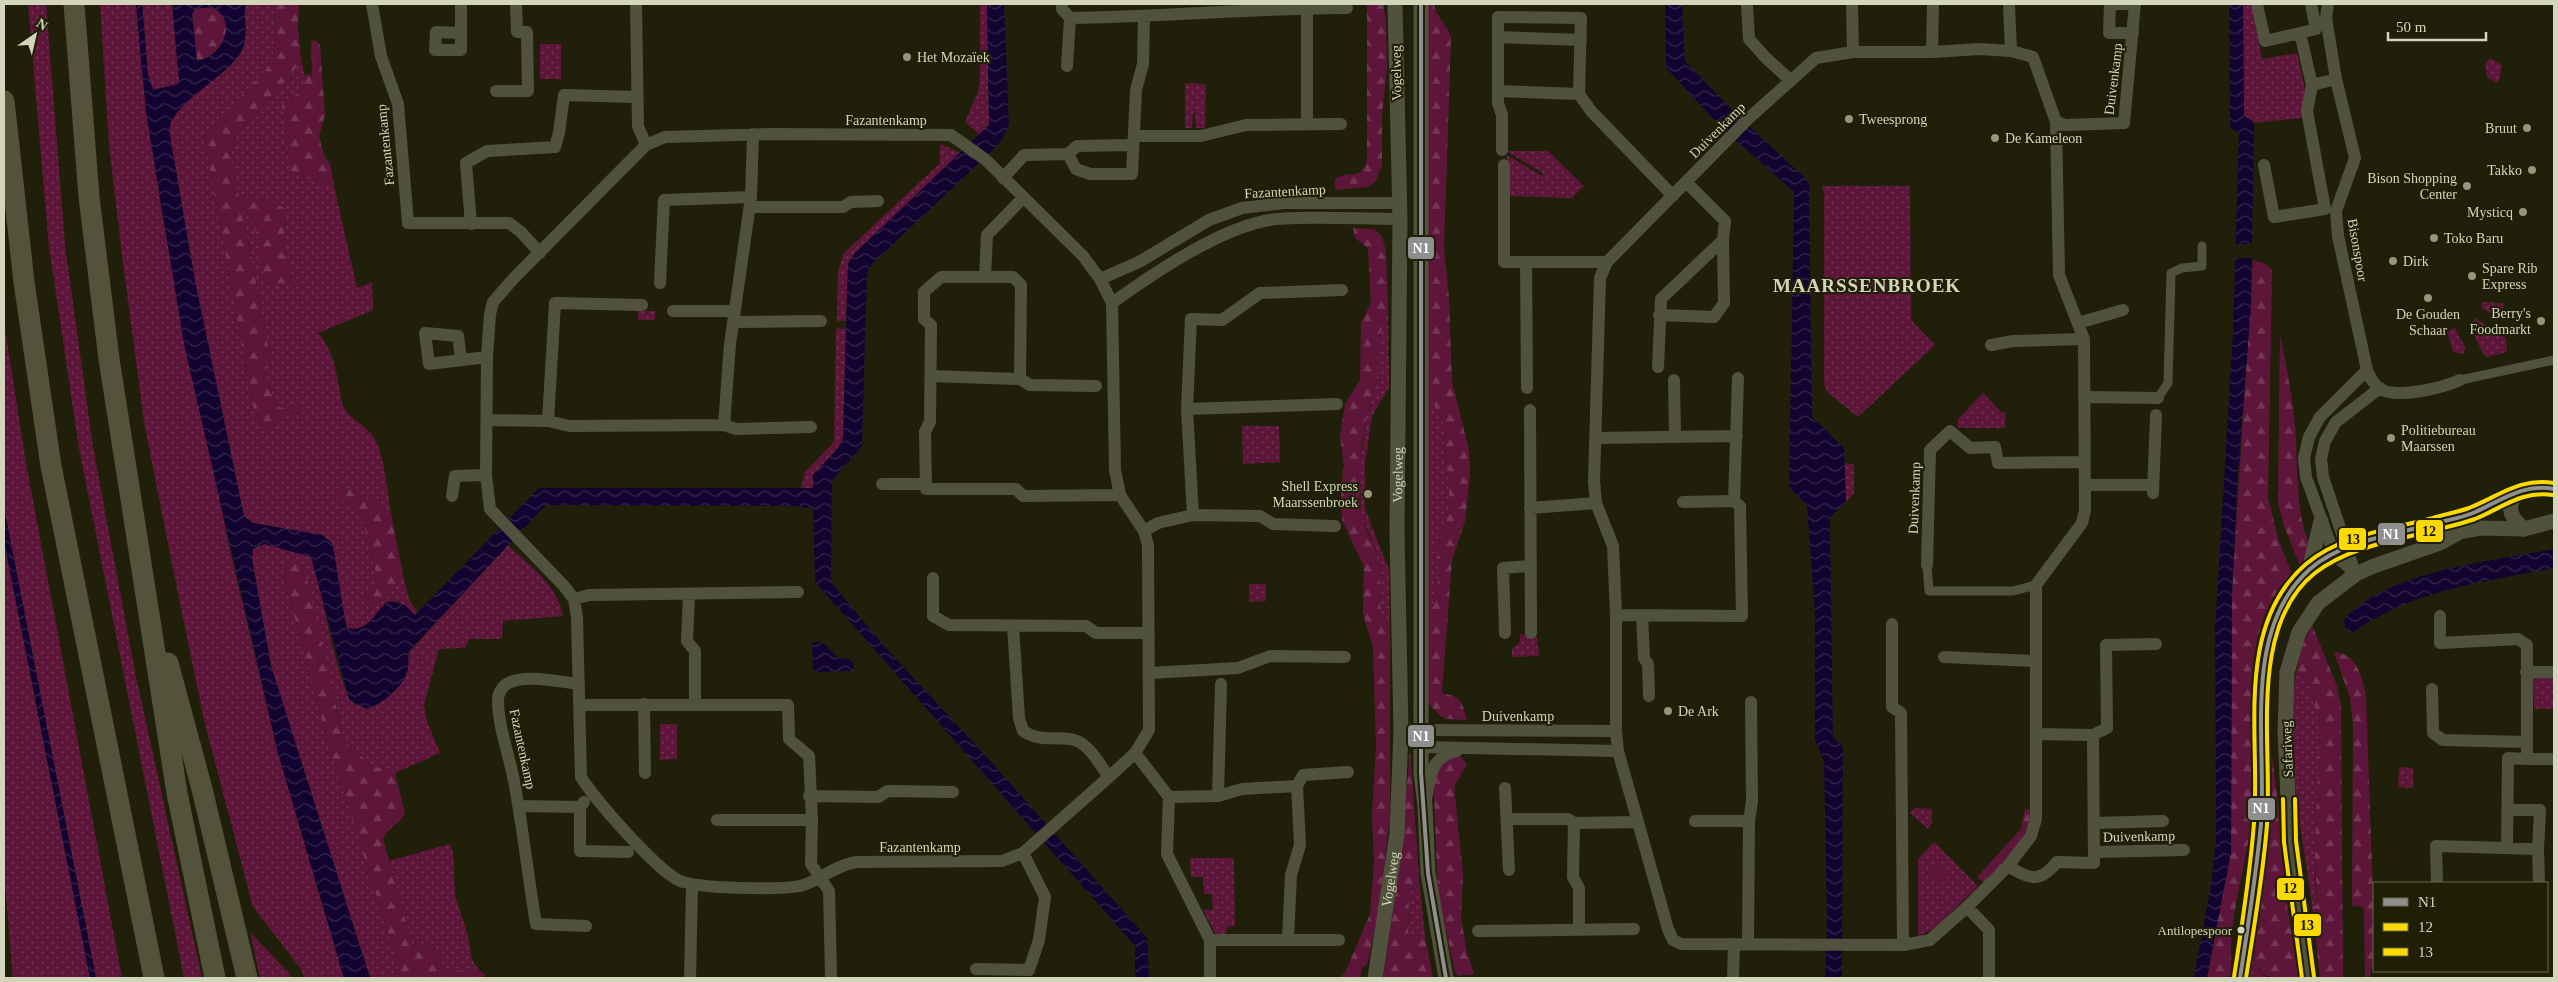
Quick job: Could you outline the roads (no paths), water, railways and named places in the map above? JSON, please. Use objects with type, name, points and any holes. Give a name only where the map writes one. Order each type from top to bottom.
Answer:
[{"type":"highway","points":[[74,4],[88,197],[109,359],[138,555],[177,793],[215,978]]},
{"type":"highway","points":[[4,101],[24,282],[51,466],[154,978]]},
{"type":"highway","points":[[138,555],[202,789],[247,978]]},
{"type":"street","name":"Fazantenkamp","points":[[372,4],[381,56],[398,104],[408,223],[509,223],[540,253]]},
{"type":"street","points":[[461,4],[461,33]]},
{"type":"street","points":[[496,91],[528,91],[527,32],[517,32],[516,4]]},
{"type":"street","points":[[636,4],[636,97],[638,126],[646,145]]},
{"type":"street","points":[[1062,4],[1062,10],[1070,18],[1144,17],[1307,8],[1347,8]]},
{"type":"street","name":"Vogelweg","points":[[1375,978],[1397,834],[1401,731],[1397,532],[1400,219],[1394,4]]},
{"type":"street","name":"Vogelweg","points":[[1420,4],[1422,210],[1420,748],[1428,873],[1446,978]]},
{"type":"street","points":[[1747,4],[1749,39],[1790,80]]},
{"type":"street","points":[[1852,4],[1853,52]]},
{"type":"street","points":[[1932,52],[1933,4]]},
{"type":"street","points":[[2009,4],[2011,51]]},
{"type":"street","points":[[2257,4],[2264,40],[2316,29],[2311,4]]},
{"type":"street","name":"Bisonspoor","points":[[2328,4],[2326,18],[2336,80],[2355,158],[2336,211],[2338,236],[2367,370],[2372,381],[2380,388]]},
{"type":"street","points":[[1307,8],[1307,124]]},
{"type":"street","points":[[1068,154],[1076,169],[1090,174],[1132,174],[1137,80],[1143,64],[1144,17]]},
{"type":"street","points":[[1502,150],[1502,115],[1498,103],[1498,17],[1581,18],[1579,94],[1591,111],[1673,196]]},
{"type":"street","points":[[1067,66],[1070,18]]},
{"type":"street","name":"Duivenkamp","points":[[2056,122],[2066,125],[2124,123],[2134,33]]},
{"type":"street","points":[[2264,165],[2274,217],[2324,209],[2307,110],[2312,85],[2300,33]]},
{"type":"street","points":[[1498,37],[1581,40]]},
{"type":"street","name":"Duivenkamp","points":[[1979,49],[2011,51],[2032,57],[2056,122],[2059,275],[2084,339],[2085,510],[2082,522],[2036,585],[2036,819],[2031,836],[2008,866],[1967,907],[1930,940],[1903,945],[1681,944],[1673,940],[1668,929],[1618,751],[1616,731],[1616,615],[1613,546],[1596,503],[1595,438],[1600,278],[1607,262],[1726,140],[1790,80],[1816,58],[1853,52],[1932,52],[1979,49]]},
{"type":"street","points":[[2312,85],[2336,80]]},
{"type":"street","points":[[1498,90],[1579,94]]},
{"type":"street","points":[[470,224],[466,163],[488,151],[555,147],[559,133],[564,95],[636,97]]},
{"type":"street","points":[[1003,178],[1024,155],[1068,154],[1077,146],[1201,136],[1246,125],[1341,124]]},
{"type":"street","name":"Fazantenkamp","points":[[753,134],[951,135],[986,160],[1083,256],[1100,279],[1112,303],[1116,470],[1120,495],[1144,530],[1148,545],[1149,730],[1135,753],[1023,853],[996,862],[856,862],[841,865],[800,886],[714,888],[692,886],[679,881],[664,870],[591,794],[582,777],[577,617],[574,599],[564,586],[490,509],[486,475],[486,356],[493,302],[646,145],[665,137],[753,134]]},
{"type":"street","points":[[724,425],[734,316],[751,202],[753,134]]},
{"type":"street","points":[[1504,165],[1504,262],[1607,262]]},
{"type":"street","points":[[1659,315],[1714,317],[1724,303],[1723,240],[1725,221],[1686,182]]},
{"type":"street","points":[[985,277],[987,235],[1023,198]]},
{"type":"street","points":[[660,283],[664,200],[751,202],[843,208],[851,202],[878,202]]},
{"type":"street","name":"Fazantenkamp","points":[[1100,279],[1139,262],[1208,220],[1242,208],[1284,203],[1399,203]]},
{"type":"street","points":[[1399,203],[1422,210]]},
{"type":"street","points":[[1400,219],[1422,210]]},
{"type":"street","name":"Fazantenkamp","points":[[1112,303],[1148,277],[1201,246],[1252,224],[1277,219],[1400,219]]},
{"type":"street","points":[[1658,367],[1661,300],[1723,240]]},
{"type":"street","points":[[2084,397],[2158,398],[2168,383],[2171,273],[2182,268],[2202,266],[2202,246]]},
{"type":"street","points":[[1526,262],[1527,388]]},
{"type":"street","points":[[1020,379],[1021,285],[1014,277],[941,276],[924,292],[924,319],[930,325],[931,376],[930,422],[925,432],[926,489],[1016,489],[1023,496],[1120,495]]},
{"type":"street","points":[[1193,515],[1187,409],[1191,320],[1222,320],[1260,293],[1342,290]]},
{"type":"street","points":[[548,422],[555,303],[642,305]]},
{"type":"street","points":[[2078,323],[2123,310]]},
{"type":"street","points":[[673,311],[821,321]]},
{"type":"street","points":[[1991,345],[2013,341],[2084,339]]},
{"type":"street","points":[[461,359],[486,356]]},
{"type":"street","points":[[2356,574],[2349,548],[2323,477],[2321,460],[2325,441],[2336,422],[2380,388],[2396,394],[2554,360]]},
{"type":"street","points":[[2356,574],[2334,554],[2306,477],[2304,458],[2309,437],[2320,417],[2367,370]]},
{"type":"street","points":[[931,376],[1020,379],[1030,384],[1096,386]]},
{"type":"street","points":[[1734,501],[1738,378]]},
{"type":"street","points":[[1674,380],[1675,436]]},
{"type":"street","points":[[1187,409],[1337,404]]},
{"type":"street","points":[[1530,410],[1531,633]]},
{"type":"street","points":[[2085,485],[2153,489],[2156,415]]},
{"type":"street","points":[[487,420],[548,422],[569,426],[724,425],[736,429],[811,427]]},
{"type":"street","name":"Duivenkamp","points":[[2036,585],[2013,591],[1930,591],[1927,564],[1930,450],[1950,431],[1970,448],[1995,447],[1998,463],[2084,462]]},
{"type":"street","points":[[1595,438],[1737,436]]},
{"type":"street","points":[[452,496],[455,476],[486,475]]},
{"type":"street","points":[[882,484],[926,484]]},
{"type":"street","name":"Safariweg","points":[[2240,978],[2262,801],[2261,693],[2264,664],[2270,630],[2278,611],[2288,595],[2309,570],[2334,554],[2349,548],[2476,512],[2519,490],[2544,486],[2554,489]]},
{"type":"street","points":[[2519,490],[2510,501],[2510,510],[2516,522],[2524,529]]},
{"type":"street","points":[[1616,615],[1742,616],[1740,506],[1734,501],[1683,502]]},
{"type":"street","points":[[1530,508],[1596,503]]},
{"type":"street","points":[[1144,530],[1158,524],[1193,515],[1260,516],[1273,524],[1334,526]]},
{"type":"street","points":[[2309,570],[2321,521]]},
{"type":"street","name":"Safariweg","points":[[2308,978],[2290,841],[2285,724],[2287,672],[2299,632],[2318,603],[2356,574],[2440,543],[2460,532],[2481,528],[2524,529],[2554,521]]},
{"type":"street","points":[[1505,633],[1503,568],[1530,566]]},
{"type":"street","points":[[933,578],[933,616],[949,625],[1086,626],[1096,633],[1149,633]]},
{"type":"street","points":[[574,599],[589,595],[798,592]]},
{"type":"street","points":[[689,594],[687,641],[695,651],[696,704]]},
{"type":"street","points":[[1642,616],[1644,658],[1648,664],[1650,696]]},
{"type":"street","points":[[2440,616],[2440,644],[2518,639],[2527,645],[2527,759]]},
{"type":"street","points":[[1892,624],[1892,707],[1901,713],[1903,945]]},
{"type":"street","points":[[1013,626],[1019,718],[1023,731],[1033,737],[1077,741],[1090,751],[1109,777]]},
{"type":"street","points":[[2037,734],[2093,736],[2107,728],[2106,645],[2156,644]]},
{"type":"street","points":[[1150,673],[1238,668],[1270,656],[1345,657]]},
{"type":"street","points":[[1944,658],[2036,661]]},
{"type":"street","points":[[2526,672],[2554,672]]},
{"type":"street","name":"Fazantenkamp","points":[[579,684],[541,679],[512,681],[504,686],[498,696],[500,723],[509,751],[519,806],[536,924],[586,926]]},
{"type":"street","points":[[1218,796],[1221,684]]},
{"type":"street","points":[[2432,689],[2433,733],[2443,740],[2526,742]]},
{"type":"street","points":[[1748,944],[1749,821],[1752,801],[1751,702]]},
{"type":"street","points":[[644,704],[645,773]]},
{"type":"street","points":[[580,705],[788,705],[790,739],[809,756],[812,864],[829,891],[831,978]]},
{"type":"street","points":[[1401,731],[1420,730]]},
{"type":"street","name":"Duivenkamp","points":[[1420,730],[1616,731]]},
{"type":"street","name":"Duivenkamp","points":[[2008,866],[2034,878],[2047,875],[2057,862],[2094,863],[2093,736]]},
{"type":"street","points":[[2506,742],[2508,758],[2507,847]]},
{"type":"street","points":[[1399,748],[1618,751]]},
{"type":"street","points":[[1425,806],[1432,771],[1437,761],[1450,753],[1468,749]]},
{"type":"street","points":[[1135,753],[1169,797],[1167,854],[1210,940],[1210,978]]},
{"type":"street","points":[[2508,758],[2554,759]]},
{"type":"street","points":[[1288,938],[1291,875],[1300,845],[1296,786],[1303,775],[1348,772]]},
{"type":"street","points":[[1169,797],[1218,796],[1242,789],[1296,786]]},
{"type":"street","points":[[1505,788],[1509,870]]},
{"type":"street","points":[[810,796],[878,797],[888,791],[953,792]]},
{"type":"street","points":[[591,794],[580,807],[580,851],[628,852]]},
{"type":"street","name":"Fazantenkamp","points":[[519,806],[580,807]]},
{"type":"street","points":[[2508,810],[2540,810],[2538,882]]},
{"type":"street","points":[[1507,819],[1568,819],[1574,823],[1638,822]]},
{"type":"street","points":[[717,820],[812,820]]},
{"type":"street","points":[[1695,821],[1749,821]]},
{"type":"street","name":"Duivenkamp","points":[[2094,823],[2163,822]]},
{"type":"street","points":[[1574,823],[1573,877],[1579,888],[1579,930]]},
{"type":"street","points":[[2437,882],[2436,846],[2538,848]]},
{"type":"street","name":"Duivenkamp","points":[[2095,852],[2184,850]]},
{"type":"street","points":[[976,969],[1029,970],[1039,940],[1045,897],[1023,853]]},
{"type":"street","points":[[690,978],[692,886]]},
{"type":"street","points":[[1967,907],[1989,930],[1989,978]]},
{"type":"street","points":[[1478,931],[1634,929]]},
{"type":"street","points":[[1210,940],[1288,938],[1339,940]]},
{"type":"street","points":[[1733,978],[1734,944]]},
{"type":"water","points":[[136,4],[142,4],[148,74],[153,90],[175,85],[179,81],[172,4],[245,4],[245,34],[242,50],[226,70],[180,109],[173,119],[169,130],[195,281],[244,516],[253,523],[322,535],[332,543],[347,628],[355,629],[362,627],[372,620],[380,609],[390,601],[405,605],[415,615],[539,488],[813,488],[813,475],[838,448],[843,439],[848,264],[855,253],[989,125],[987,4],[1004,4],[1009,124],[1003,138],[994,149],[873,263],[867,273],[862,446],[832,481],[831,582],[885,647],[985,755],[1148,939],[1149,978],[1135,978],[1135,946],[815,582],[813,508],[790,506],[546,505],[409,651],[406,675],[398,688],[386,699],[366,709],[349,699],[311,557],[264,544],[253,549],[252,559],[271,666],[370,978],[344,978],[278,753],[184,344],[146,112]],"holes":[[[212,7],[225,20],[226,29],[220,46],[214,53],[197,61],[192,14],[195,9]]]},
{"type":"water","points":[[1665,4],[1682,4],[1685,61],[1736,114],[1805,178],[1809,185],[1812,417],[1844,448],[1846,502],[1830,517],[1833,738],[1843,746],[1842,978],[1825,978],[1827,920],[1824,761],[1815,740],[1815,617],[1807,505],[1789,487],[1794,192],[1723,129],[1666,68]]},
{"type":"water","points":[[2229,4],[2243,4],[2244,116],[2253,120],[2254,129],[2251,306],[2238,473],[2232,592],[2231,852],[2207,978],[2194,978],[2211,885],[2216,840],[2215,630],[2233,332],[2239,133],[2230,128]]},
{"type":"water","points":[[4,508],[96,978],[90,978],[4,541]]},
{"type":"water","points":[[2554,549],[2554,568],[2475,583],[2424,597],[2375,618],[2352,633],[2345,628],[2344,620],[2362,603],[2412,579],[2472,564]]},
{"type":"water","points":[[819,641],[841,659],[848,658],[854,664],[853,671],[816,672],[813,669],[812,643]]},
{"type":"place","name":"Het Mozaïek","points":[[907,57]]},
{"type":"place","name":"Tweesprong","points":[[1849,119]]},
{"type":"place","name":"Bruut","points":[[2527,128]]},
{"type":"place","name":"De Kameleon","points":[[1995,138]]},
{"type":"place","name":"Takko","points":[[2532,170]]},
{"type":"place","name":"Bison Shopping Center","points":[[2467,186]]},
{"type":"place","name":"Mysticq","points":[[2523,212]]},
{"type":"place","name":"Toko Baru","points":[[2434,238]]},
{"type":"place","name":"Dirk","points":[[2393,261]]},
{"type":"place","name":"Spare Rib Express","points":[[2472,276]]},
{"type":"place","name":"De Gouden Schaar","points":[[2428,298]]},
{"type":"place","name":"Berry's Foodmarkt","points":[[2541,321]]},
{"type":"place","name":"Politiebureau Maarssen","points":[[2391,438]]},
{"type":"place","name":"Shell Express Maarssenbroek","points":[[1368,494]]},
{"type":"place","name":"De Ark","points":[[1668,711]]},
{"type":"place","name":"Antilopespoor","points":[[2241,930]]},
{"type":"district","name":"MAARSSENBROEK","points":[[1867,285]]}]
